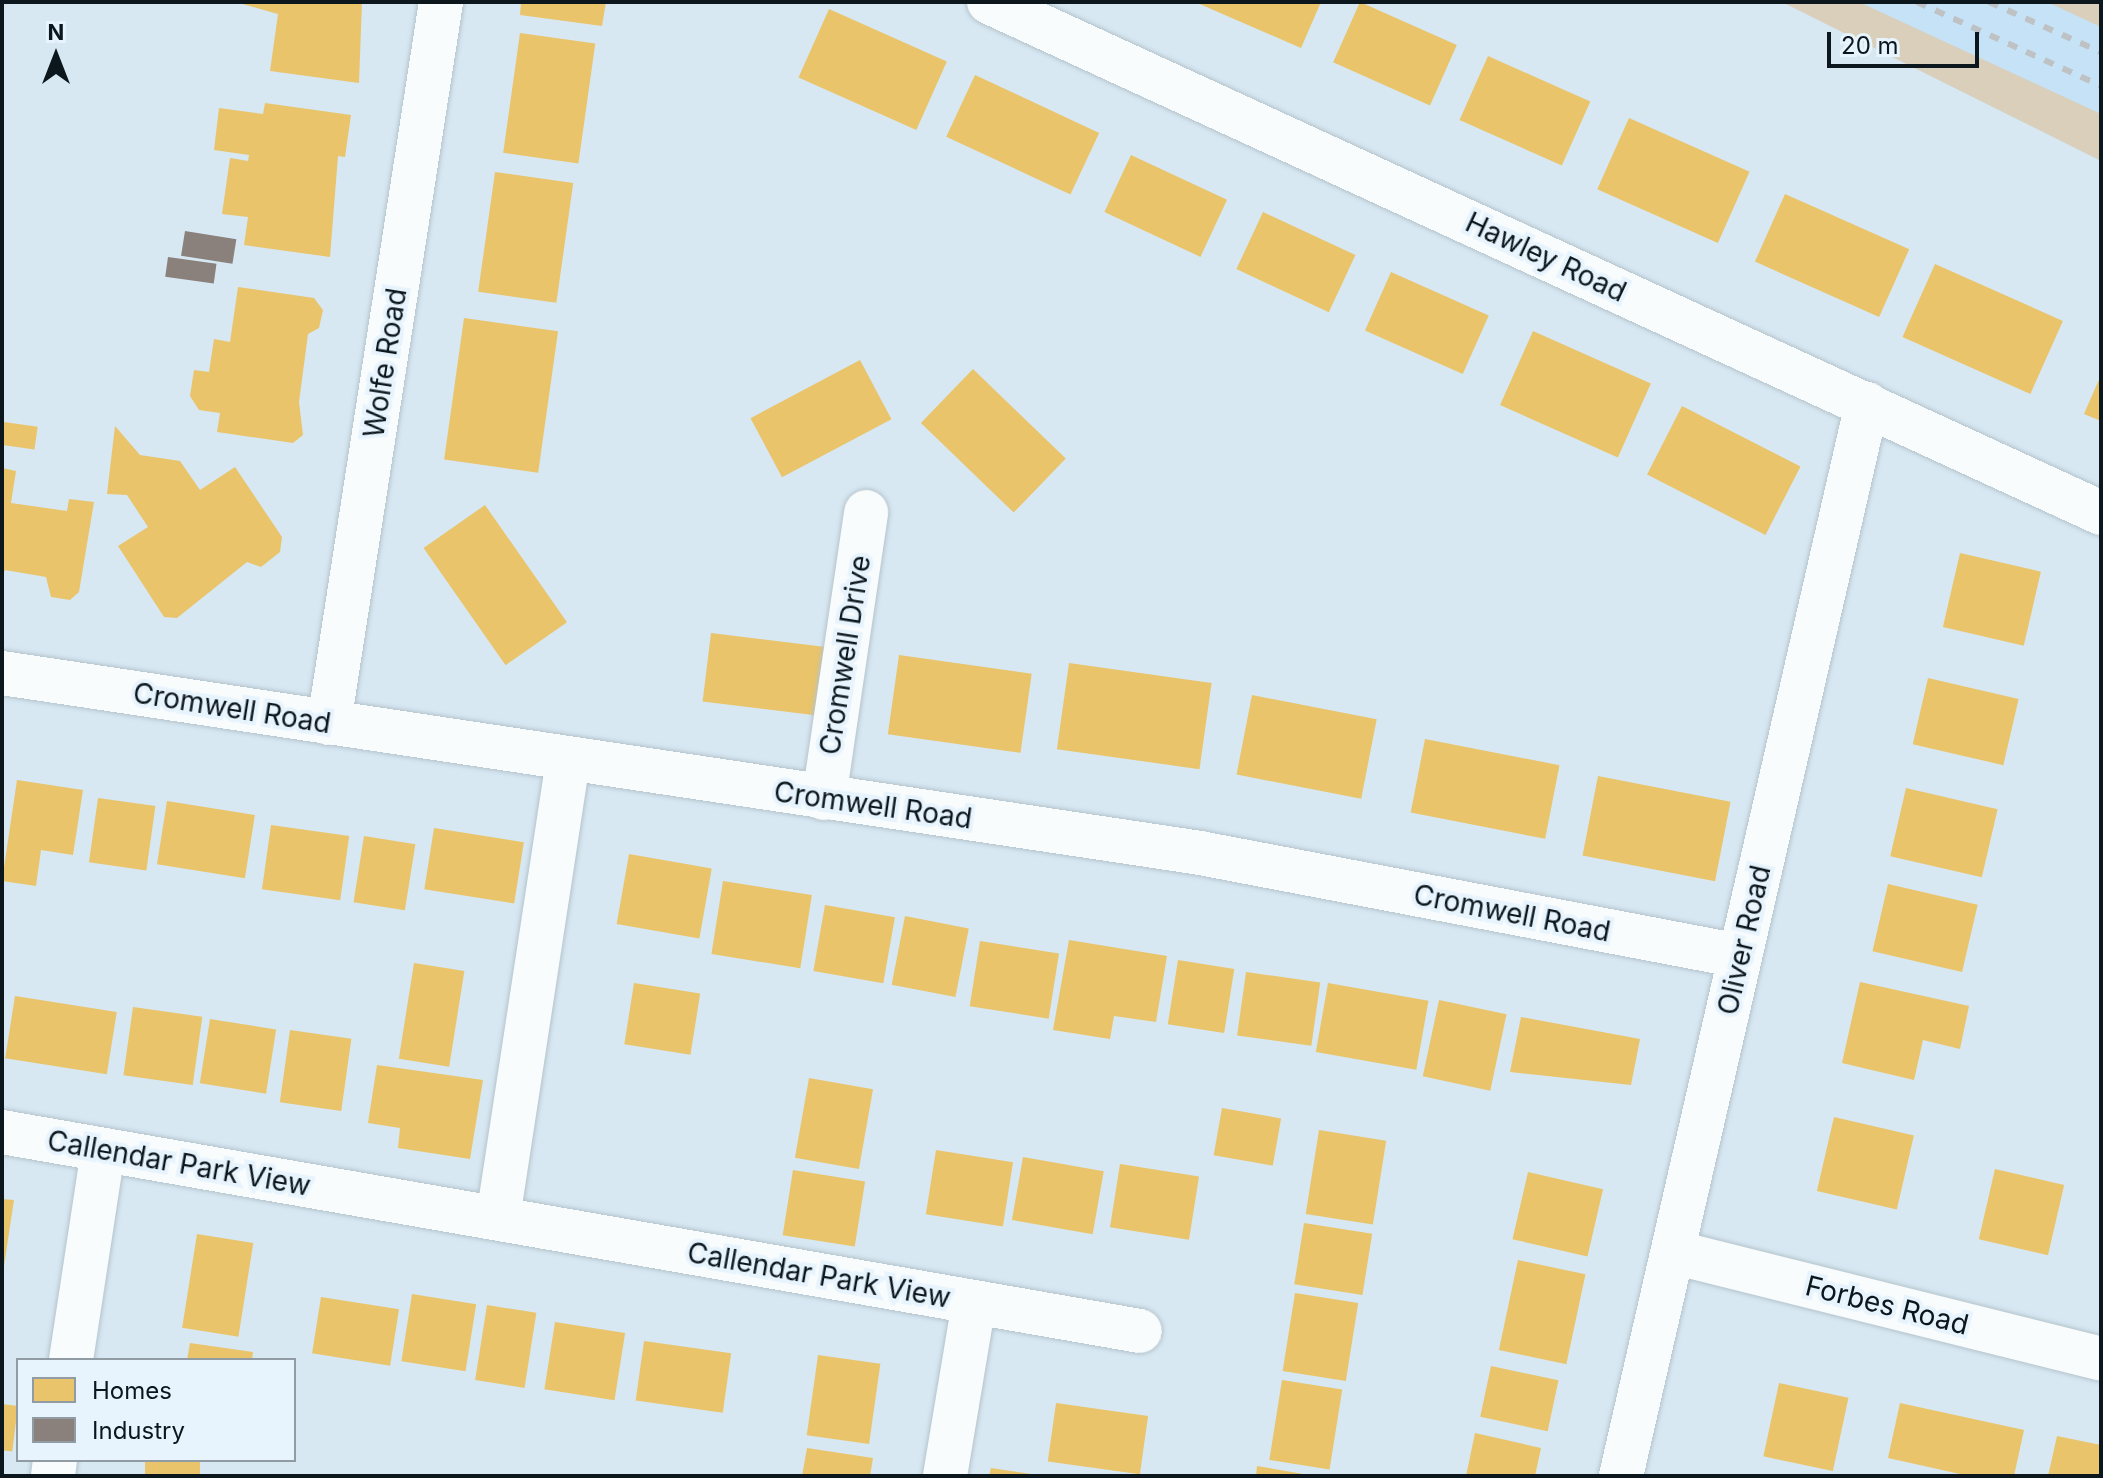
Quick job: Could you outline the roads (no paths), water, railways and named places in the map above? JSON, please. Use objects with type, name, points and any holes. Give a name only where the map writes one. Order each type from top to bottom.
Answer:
[{"type":"street","name":"Wolfe Road","points":[[329,723],[441,2]]},
{"type":"street","name":"Hawley Road","points":[[989,2],[2101,513]]},
{"type":"street","name":"Oliver Road","points":[[1621,1476],[1867,404]]},
{"type":"street","name":"Cromwell Drive","points":[[824,798],[866,512]]},
{"type":"street","name":"Cromwell Road","points":[[2,673],[568,761],[1200,853],[1740,956]]},
{"type":"street","points":[[498,1218],[568,761]]},
{"type":"street","name":"Callendar Park View","points":[[2,1132],[1140,1331]]},
{"type":"street","points":[[71,1358],[103,1150]]},
{"type":"street","name":"Forbes Road","points":[[1673,1252],[2101,1359]]},
{"type":"street","points":[[945,1476],[974,1302]]},
{"type":"railway","points":[[1917,2],[2101,86]]},
{"type":"railway","points":[[1989,2],[2101,52]]}]
